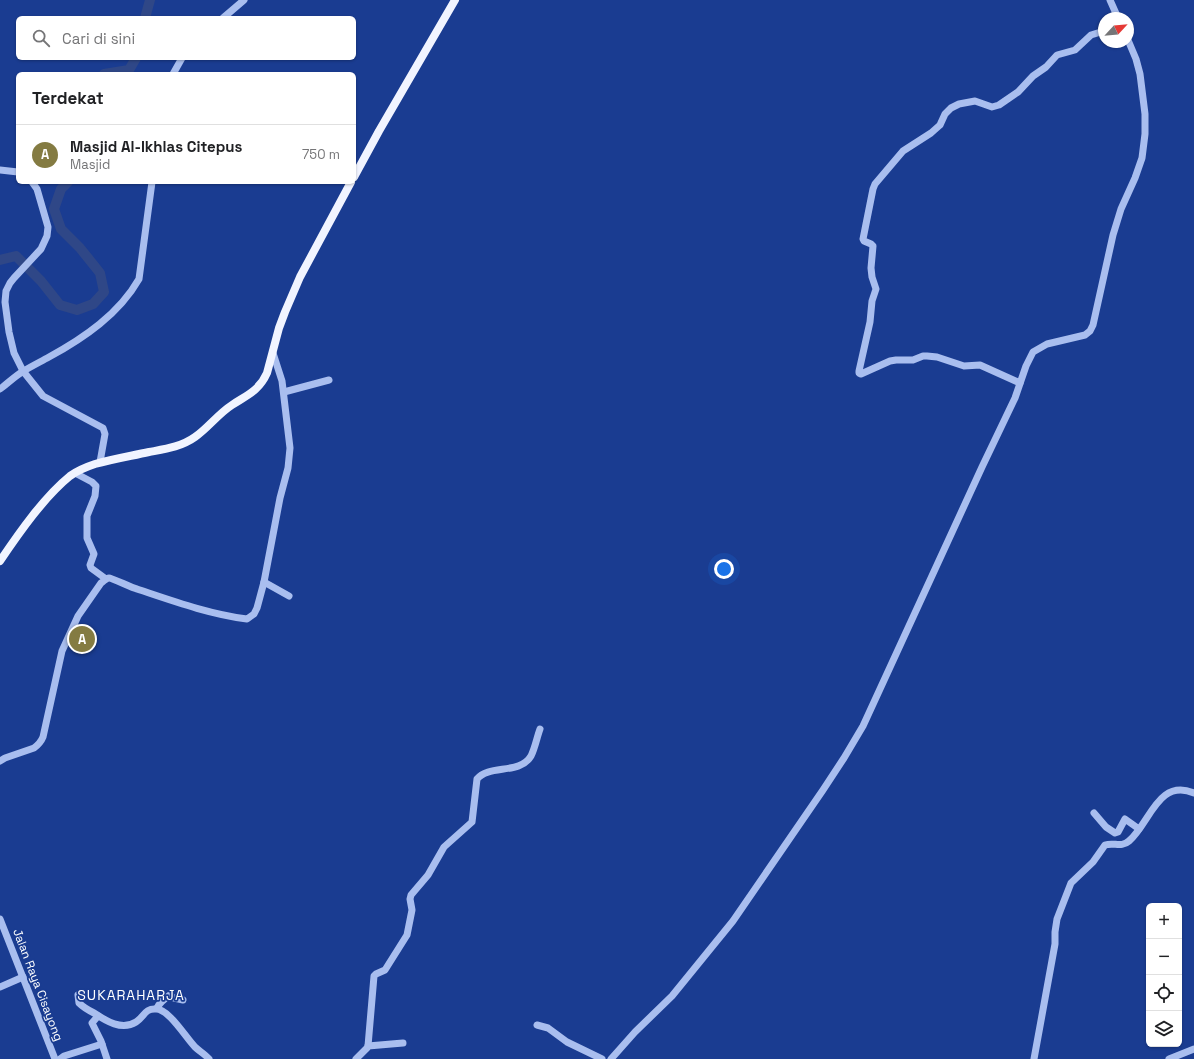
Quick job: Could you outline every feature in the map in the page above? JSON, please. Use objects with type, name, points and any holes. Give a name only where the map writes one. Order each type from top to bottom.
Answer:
[{"type":"main road","points":[[356,173],[455,0]]},
{"type":"main road","points":[[0,561],[16,537],[35,513],[56,489],[75,473],[83,468],[100,462],[175,447],[195,437],[215,418],[259,387],[265,379],[273,353],[278,328],[300,276],[350,184]]},
{"type":"street","points":[[225,16],[244,0]]},
{"type":"street","points":[[1110,0],[1115,12]]},
{"type":"street","points":[[1020,383],[980,365],[957,365],[936,357],[927,356],[913,360],[890,361],[861,374],[859,373],[870,322],[872,301],[876,289],[871,268],[873,246],[863,239],[873,189],[884,173],[903,151],[931,133],[940,125],[945,114],[953,106],[975,101],[992,107],[999,105],[1018,92],[1034,76],[1046,67],[1055,56],[1075,50],[1091,35],[1098,33]]},
{"type":"street","points":[[611,1059],[635,1032],[672,996],[733,921],[844,758],[863,726],[1015,398],[1026,366],[1033,352],[1047,344],[1084,335],[1090,331],[1093,325],[1113,235],[1121,209],[1142,158],[1145,134],[1145,114],[1140,74],[1131,48]]},
{"type":"street","points":[[174,72],[181,60]]},
{"type":"street","points":[[0,170],[16,172]]},
{"type":"street","points":[[33,184],[37,189],[48,232],[45,242],[20,270],[6,291],[5,302],[9,332],[14,353],[23,371],[43,396],[103,428],[105,434],[100,462]]},
{"type":"street","points":[[0,389],[23,371],[77,341],[93,330],[105,320],[132,290],[138,278],[152,184]]},
{"type":"street","points":[[0,761],[9,756],[34,748],[41,741],[62,651],[78,616],[101,583],[106,579],[111,578],[126,586],[230,617],[247,619],[256,612],[264,582],[280,498],[288,468],[290,448],[284,392],[273,353]]},
{"type":"street","points":[[284,392],[329,380]]},
{"type":"street","points":[[75,473],[92,482],[96,486],[95,496],[87,516],[87,538],[94,554],[90,565],[91,568],[106,579]]},
{"type":"street","points":[[264,582],[289,596]]},
{"type":"street","points":[[356,1059],[368,1046],[374,976],[386,969],[407,934],[412,910],[410,899],[411,895],[428,875],[444,847],[472,822],[477,779],[482,774],[519,766],[527,760],[531,755],[540,729]]},
{"type":"street","points":[[1034,1059],[1055,944],[1056,919],[1071,883],[1093,862],[1105,845],[1108,844],[1119,846],[1128,842],[1163,796],[1169,792],[1179,789],[1194,793]]},
{"type":"street","points":[[1094,813],[1106,827],[1115,833],[1118,832],[1123,821],[1126,819],[1139,829]]},
{"type":"street","name":"Jalan Raya Cisayong","points":[[0,919],[55,1059]]},
{"type":"street","points":[[0,987],[23,977]]},
{"type":"street","points":[[78,995],[79,1003],[112,1024],[128,1026],[138,1021],[145,1012],[157,1008],[174,1021],[190,1042],[209,1059]]},
{"type":"street","points":[[157,1008],[159,1004],[170,995],[174,998],[183,1000]]},
{"type":"street","points":[[98,1016],[92,1023],[107,1059]]},
{"type":"street","points":[[538,1025],[548,1028],[567,1042],[602,1059]]},
{"type":"street","points":[[368,1046],[403,1043]]},
{"type":"street","points":[[60,1059],[64,1056],[102,1044]]},
{"type":"street","points":[[1170,1059],[1194,1049]]},
{"type":"waterway","points":[[146,16],[150,0]]},
{"type":"waterway","points":[[116,72],[129,70],[135,60]]},
{"type":"waterway","points":[[0,260],[16,256],[41,281],[60,305],[77,310],[93,304],[104,292],[100,273],[80,248],[61,229],[54,209],[61,189],[66,184]]},
{"type":"place","name":"Masjid Al-Ikhlas Citepus","points":[[82,639]]},
{"type":"district","name":"SUKARAHARJA","points":[[131,995]]}]
